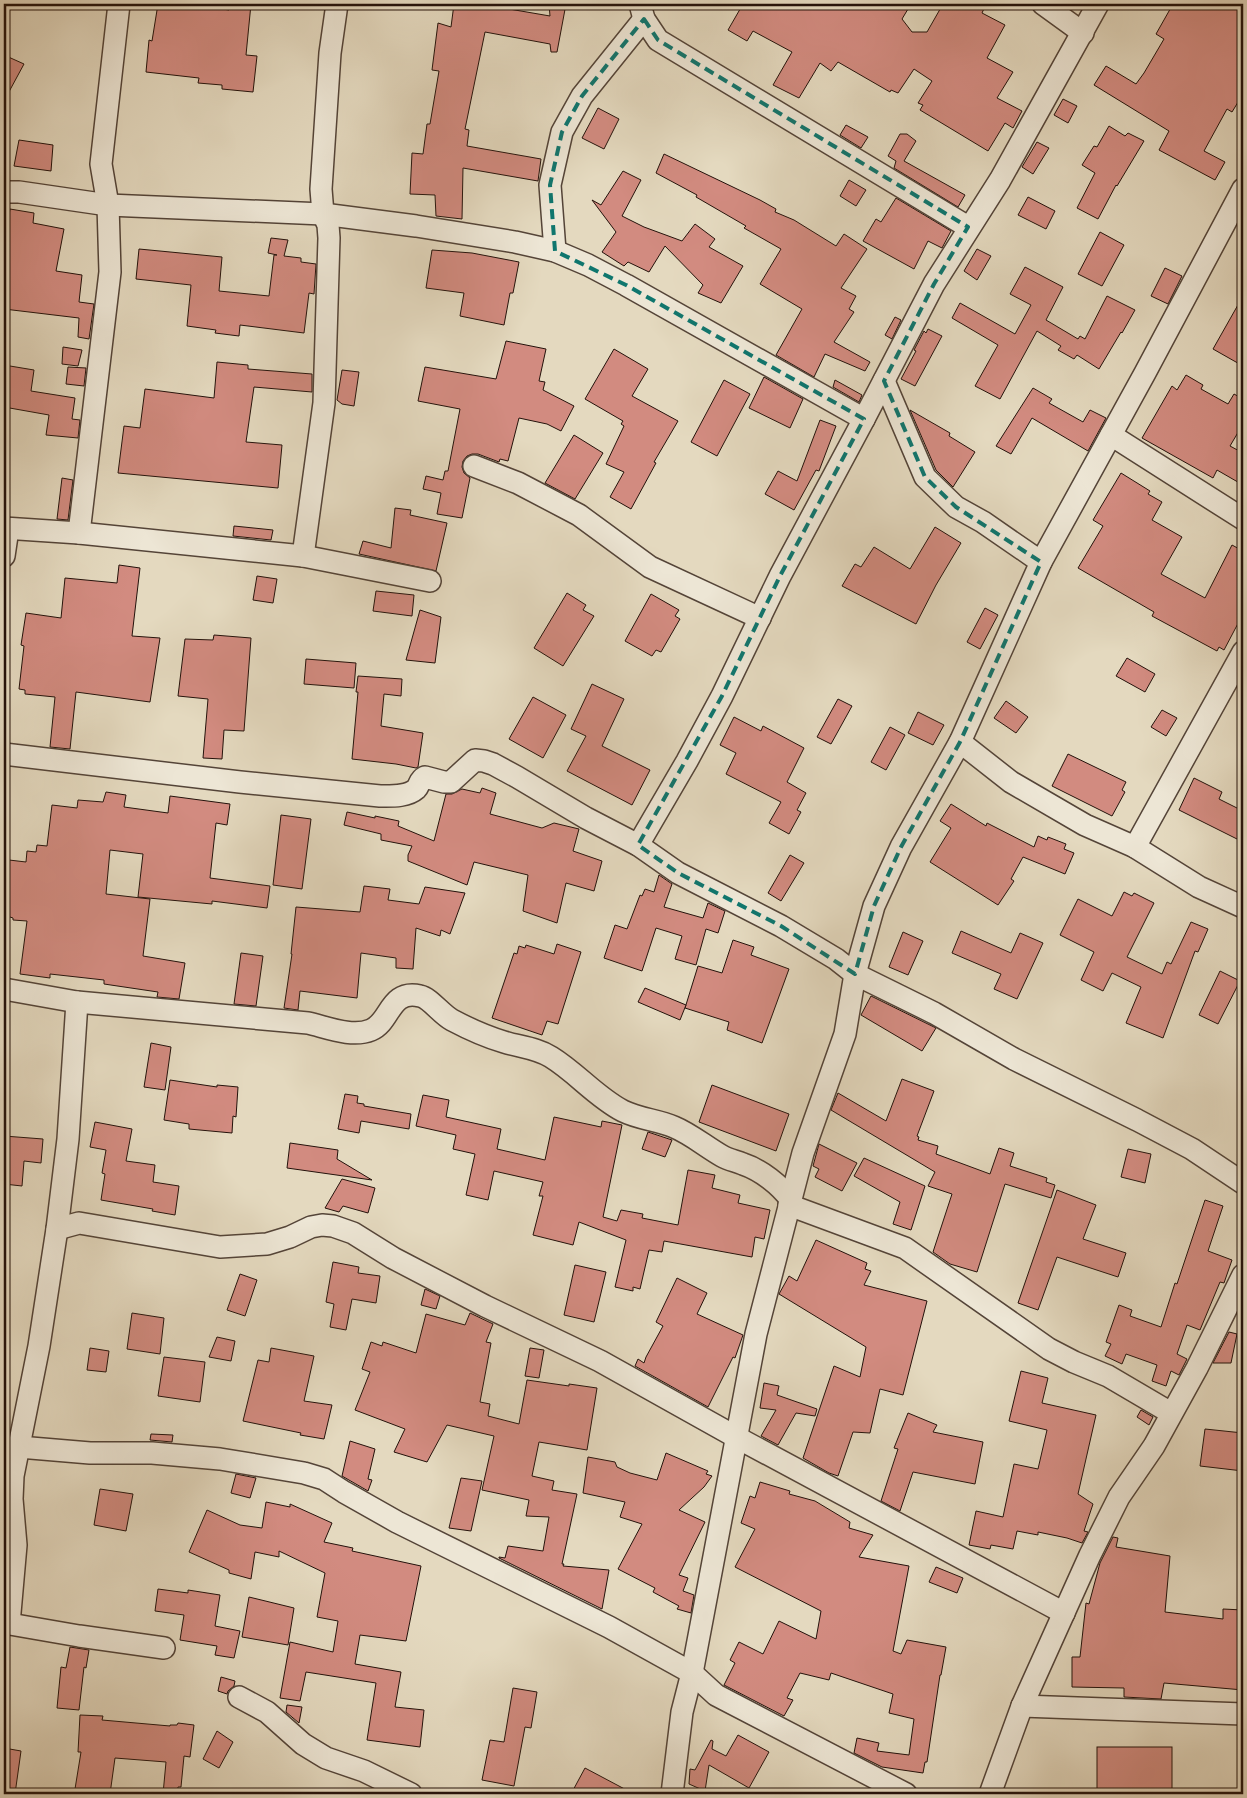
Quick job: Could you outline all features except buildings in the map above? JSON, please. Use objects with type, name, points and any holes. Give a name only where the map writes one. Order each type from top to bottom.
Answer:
[{"type":"street","points":[[79,533],[110,272],[108,205],[101,164],[119,4]]},
{"type":"street","points":[[303,556],[324,403],[329,238],[328,225],[323,214],[321,189],[330,53],[336,4]]},
{"type":"street","points":[[1043,4],[1083,33]]},
{"type":"street","points":[[638,845],[722,696],[780,576],[934,284],[1000,180],[1098,4]]},
{"type":"street","points":[[556,251],[550,184],[562,132],[582,96],[642,12],[658,40],[968,228]]},
{"type":"street","points":[[672,1794],[682,1712],[692,1673],[756,1334],[803,1154],[845,1034],[855,974],[878,897],[901,847],[960,742],[1041,562],[1243,189]]},
{"type":"street","points":[[4,192],[19,192],[108,205],[323,214],[416,226],[515,242],[556,251],[626,285],[864,419]]},
{"type":"street","points":[[884,382],[925,477],[956,507],[983,522],[1041,562]]},
{"type":"street","points":[[1110,435],[1243,518]]},
{"type":"street","points":[[474,466],[518,483],[580,515],[650,567],[760,618]]},
{"type":"street","points":[[4,556],[6,528],[79,533],[303,556],[430,581]]},
{"type":"street","points":[[1135,847],[1242,656]]},
{"type":"street","points":[[960,742],[1011,782],[1085,825],[1135,847],[1199,887],[1243,906]]},
{"type":"street","points":[[4,754],[240,782],[380,796],[398,796],[410,793],[416,789],[421,779],[425,777],[451,782],[475,760],[484,761],[517,777],[586,818],[638,845],[678,873],[789,930],[836,959],[855,974],[934,1014],[1014,1060],[1137,1120],[1192,1150],[1243,1183]]},
{"type":"street","points":[[4,989],[77,1002],[308,1023],[337,1030],[364,1032],[372,1030],[380,1024],[394,1004],[402,997],[419,995],[427,998],[442,1015],[453,1021],[504,1042],[538,1050],[552,1057],[596,1094],[622,1110],[675,1127],[729,1161],[754,1169],[784,1190],[790,1202],[905,1248],[1049,1349],[1108,1376],[1171,1413]]},
{"type":"street","points":[[77,1002],[68,1139],[57,1229],[39,1346],[13,1476],[12,1499],[16,1545],[7,1624],[164,1648]]},
{"type":"street","points":[[60,1204],[79,1223]]},
{"type":"street","points":[[57,1229],[79,1223],[220,1247],[267,1244],[290,1237],[311,1227],[322,1225],[334,1226],[353,1233],[393,1258],[485,1306],[600,1361],[736,1437],[1064,1612]]},
{"type":"street","points":[[990,1794],[1022,1706],[1090,1555],[1119,1498],[1154,1446],[1243,1275]]},
{"type":"street","points":[[19,1447],[90,1453],[152,1452],[220,1459],[324,1479],[397,1522],[609,1628],[692,1673],[716,1695],[906,1794]]},
{"type":"street","points":[[239,1697],[267,1712],[303,1744],[326,1758],[364,1771],[411,1794]]},
{"type":"street","points":[[1022,1706],[1243,1714]]},
{"type":"highlighted area","points":[[644,19],[658,40],[968,227],[934,284],[884,381],[925,477],[956,507],[1041,562],[960,742],[901,847],[874,906],[855,974],[781,926],[678,873],[638,845],[722,696],[780,576],[864,419],[626,285],[555,251],[550,185],[562,132],[582,96]]}]
